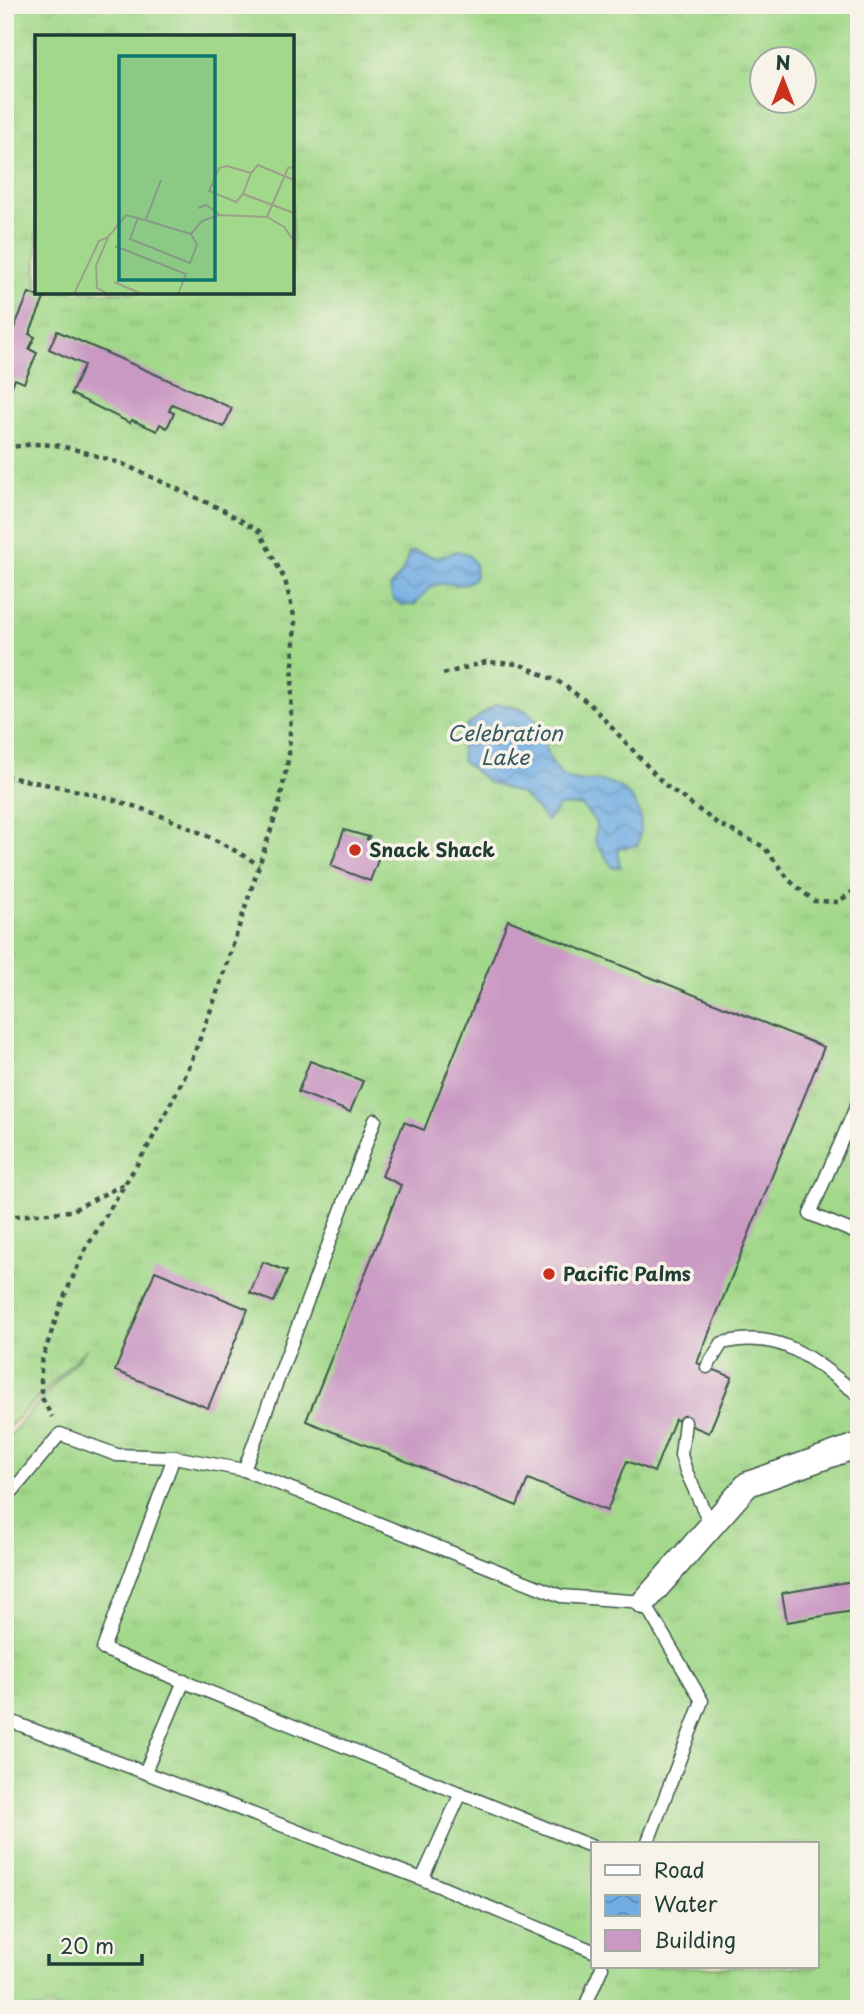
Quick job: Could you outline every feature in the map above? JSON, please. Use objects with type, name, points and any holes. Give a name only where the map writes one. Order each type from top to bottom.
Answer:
[{"type":"street","points":[[644,1602],[748,1484],[859,1444]]},
{"type":"lane","points":[[859,1100],[810,1214],[859,1234]]},
{"type":"lane","points":[[244,1470],[375,1120]]},
{"type":"lane","points":[[707,1367],[722,1343],[740,1339],[779,1342],[804,1355],[859,1395]]},
{"type":"lane","points":[[685,1422],[681,1455],[711,1527]]},
{"type":"lane","points":[[5,1500],[60,1434],[117,1455],[174,1457],[244,1470],[561,1596],[644,1602],[702,1701],[648,1842]]},
{"type":"lane","points":[[174,1457],[103,1649],[591,1846]]},
{"type":"lane","points":[[145,1772],[184,1681]]},
{"type":"lane","points":[[5,1719],[422,1879],[591,1950]]},
{"type":"lane","points":[[422,1879],[460,1793]]},
{"type":"lane","points":[[584,2009],[602,1968]]},
{"type":"path","points":[[5,448],[33,444],[56,445],[123,464],[223,510],[258,531],[285,580],[295,620],[289,755],[279,805],[216,996],[188,1070],[150,1143],[85,1250],[61,1304],[41,1363],[41,1396],[60,1434]]},
{"type":"path","points":[[443,674],[486,662],[519,664],[559,682],[590,704],[665,785],[717,823],[764,847],[790,881],[814,901],[838,902],[859,887]]},
{"type":"path","points":[[5,776],[104,797],[189,827],[232,848],[258,865]]},
{"type":"path","points":[[5,1217],[71,1210],[124,1183]]},
{"type":"green space","points":[[5,5],[859,5],[859,2009],[5,2009],[5,1441],[87,1348],[5,1431]]},
{"type":"water","points":[[414,551],[437,558],[458,551],[468,554],[475,564],[476,576],[462,585],[436,585],[414,605],[402,605],[393,599],[390,587],[402,573],[409,553]]},
{"type":"water","name":"Celebration Lake","points":[[496,704],[514,706],[527,711],[534,718],[551,760],[564,776],[575,780],[612,784],[630,796],[640,816],[640,832],[638,845],[618,849],[620,867],[613,868],[595,841],[596,822],[581,805],[559,806],[547,821],[523,795],[488,782],[462,761],[464,728]]},
{"type":"building","points":[[29,293],[44,299],[29,334],[35,337],[29,349],[37,353],[24,383],[15,379],[5,401],[5,332],[8,325],[14,328]]},
{"type":"building","points":[[57,331],[232,408],[224,427],[172,404],[169,411],[174,413],[167,428],[160,424],[157,431],[132,420],[130,423],[71,394],[84,365],[49,349]]},
{"type":"building","name":"Snack Shack","points":[[344,830],[369,837],[367,839],[370,840],[378,860],[370,881],[331,866]]},
{"type":"building","name":"Pacific Palms","points":[[508,920],[824,1047],[697,1363],[732,1377],[709,1433],[675,1419],[654,1472],[627,1461],[607,1511],[528,1479],[517,1506],[306,1421],[401,1185],[382,1176],[404,1122],[424,1130]]},
{"type":"building","points":[[310,1061],[363,1081],[350,1112],[298,1092]]},
{"type":"building","points":[[263,1262],[287,1271],[274,1302],[250,1293]]},
{"type":"building","points":[[155,1271],[248,1309],[208,1408],[115,1371]]},
{"type":"building","points":[[859,1580],[859,1610],[787,1622],[782,1593]]},
{"type":"place","name":"Snack Shack","points":[[355,850]]},
{"type":"place","name":"Pacific Palms","points":[[549,1274]]}]
